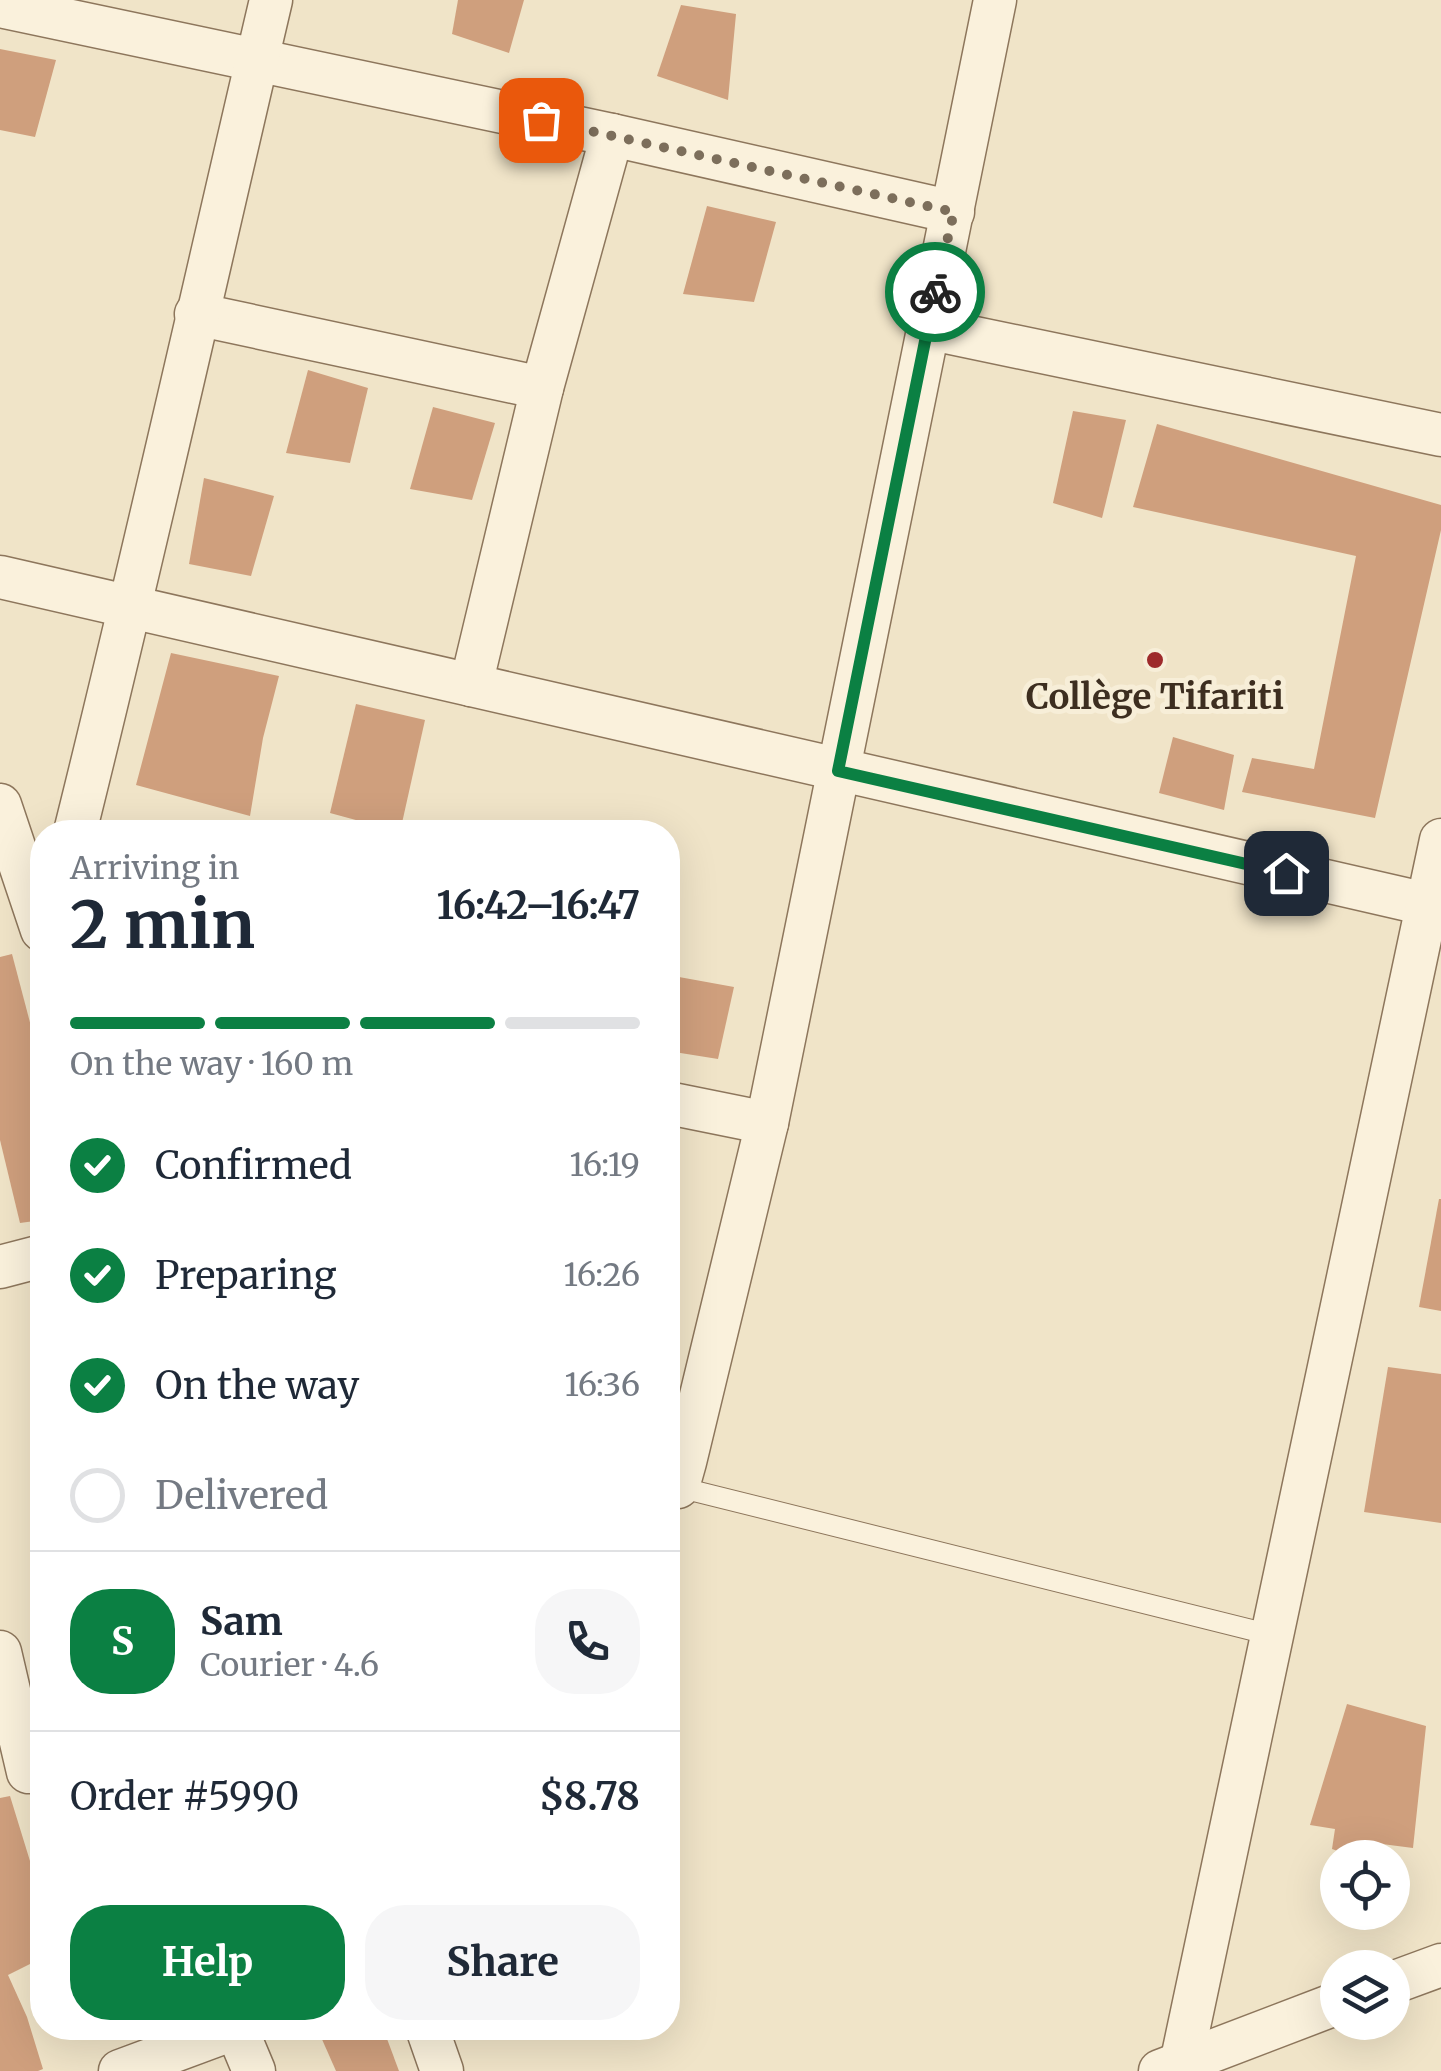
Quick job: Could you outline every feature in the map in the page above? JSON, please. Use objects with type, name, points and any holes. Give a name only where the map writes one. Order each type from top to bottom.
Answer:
[{"type":"street","points":[[78,820],[271,0]]},
{"type":"street","points":[[680,1455],[767,1123],[995,0]]},
{"type":"street","points":[[0,6],[257,58],[954,212]]},
{"type":"street","points":[[471,685],[542,388],[612,135]]},
{"type":"street","points":[[196,314],[542,388]]},
{"type":"street","points":[[927,328],[1441,435]]},
{"type":"street","points":[[0,578],[1426,904]]},
{"type":"street","points":[[0,805],[11,880],[30,911]]},
{"type":"street","points":[[1170,2067],[1272,1635],[1441,840]]},
{"type":"street","points":[[680,1105],[767,1123]]},
{"type":"street","points":[[0,1267],[30,1259]]},
{"type":"street","points":[[0,1652],[23,1772]]},
{"type":"street","points":[[1410,1976],[1441,1965]]},
{"type":"street","points":[[1170,2067],[1320,2009]]},
{"type":"street","points":[[120,2071],[204,2040]]},
{"type":"street","points":[[241,2040],[254,2071]]},
{"type":"street","points":[[431,2040],[442,2071]]},
{"type":"lane","points":[[680,1488],[1272,1635]]},
{"type":"building","points":[[458,0],[524,0],[509,53],[452,34]]},
{"type":"building","points":[[681,5],[736,14],[728,100],[657,76]]},
{"type":"building","points":[[0,49],[56,60],[35,137],[0,130]]},
{"type":"building","points":[[707,206],[776,222],[754,302],[683,294]]},
{"type":"building","points":[[308,370],[368,388],[350,463],[286,453]]},
{"type":"building","points":[[433,407],[495,423],[472,500],[410,489]]},
{"type":"building","points":[[1073,411],[1126,420],[1102,518],[1053,503]]},
{"type":"building","points":[[1157,424],[1441,505],[1441,530],[1375,818],[1242,792],[1252,758],[1314,769],[1356,556],[1133,507]]},
{"type":"building","points":[[204,478],[274,496],[251,576],[189,564]]},
{"type":"building","points":[[171,653],[279,676],[263,738],[250,816],[136,785]]},
{"type":"building","points":[[356,704],[425,720],[403,820],[356,820],[330,813]]},
{"type":"building","points":[[1173,737],[1234,755],[1224,810],[1159,793]]},
{"type":"building","points":[[12,954],[30,1022],[30,1222],[20,1223],[0,1140],[0,957]]},
{"type":"building","points":[[680,977],[734,987],[718,1059],[680,1053]]},
{"type":"building","points":[[1441,1199],[1441,1311],[1419,1307]]},
{"type":"building","points":[[1388,1367],[1441,1374],[1441,1523],[1364,1512]]},
{"type":"building","points":[[1347,1704],[1426,1726],[1413,1848],[1410,1840],[1333,1840],[1335,1829],[1310,1825]]},
{"type":"building","points":[[10,1796],[30,1861],[30,1964],[8,1975],[27,2017],[30,2040],[34,2040],[43,2069],[38,2071],[0,2071],[0,1798]]},
{"type":"building","points":[[322,2040],[387,2040],[399,2071],[336,2071]]},
{"type":"way so far","points":[[541,120],[954,212],[935,292]]},
{"type":"place","name":"Collège Tifariti","points":[[1155,660]]},
{"type":"route","points":[[935,292],[838,771],[1286,873]]}]
